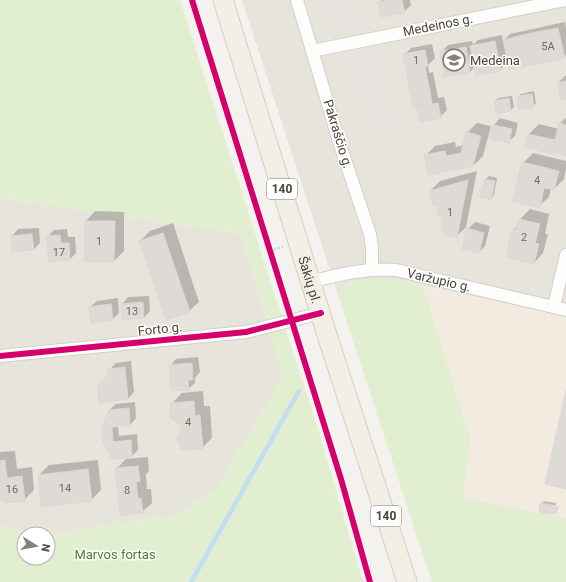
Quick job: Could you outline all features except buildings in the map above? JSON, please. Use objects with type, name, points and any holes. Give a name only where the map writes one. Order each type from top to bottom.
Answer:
[{"type":"main road","name":"Šakių pl.","points":[[223,0],[407,582]]},
{"type":"street","name":"Pakraščio g.","points":[[297,0],[341,148],[370,234],[372,247],[372,269]]},
{"type":"street","name":"Medeinos g.","points":[[312,51],[565,0]]},
{"type":"street","points":[[554,307],[566,255]]},
{"type":"street","name":"Varžupio g.","points":[[311,282],[346,272],[372,269],[396,270],[566,310]]},
{"type":"street","name":"Forto g.","points":[[0,356],[246,332],[321,313]]},
{"type":"shaded area","points":[[242,0],[566,0],[566,316],[423,286],[402,280],[377,278],[346,284],[338,295]]},
{"type":"shaded area","points":[[326,0],[356,0],[362,30],[334,36]]},
{"type":"shaded area","points":[[375,48],[396,128],[368,135],[348,55]]},
{"type":"shaded area","points":[[0,198],[241,234],[283,376],[216,489],[177,515],[112,524],[56,534],[56,526],[16,526],[16,530],[0,526]]},
{"type":"shaded area","points":[[423,286],[566,316],[566,518],[463,499],[470,438]]},
{"type":"green space","name":"Marvos fortas","points":[[0,0],[180,0],[321,439],[363,582],[0,582],[0,526],[16,530],[16,566],[56,566],[56,534],[112,524],[177,515],[216,489],[283,376],[241,234],[0,198]]},
{"type":"green space","points":[[377,278],[402,280],[423,286],[470,438],[463,498],[566,518],[566,582],[432,582],[338,295],[346,284],[359,280]]},
{"type":"waterway","points":[[191,582],[299,391]]},
{"type":"cycle path","points":[[192,0],[341,479],[370,582]]},
{"type":"cycle path","points":[[0,356],[246,332],[321,313]]},
{"type":"place","name":"Medeina","points":[[454,60]]}]
